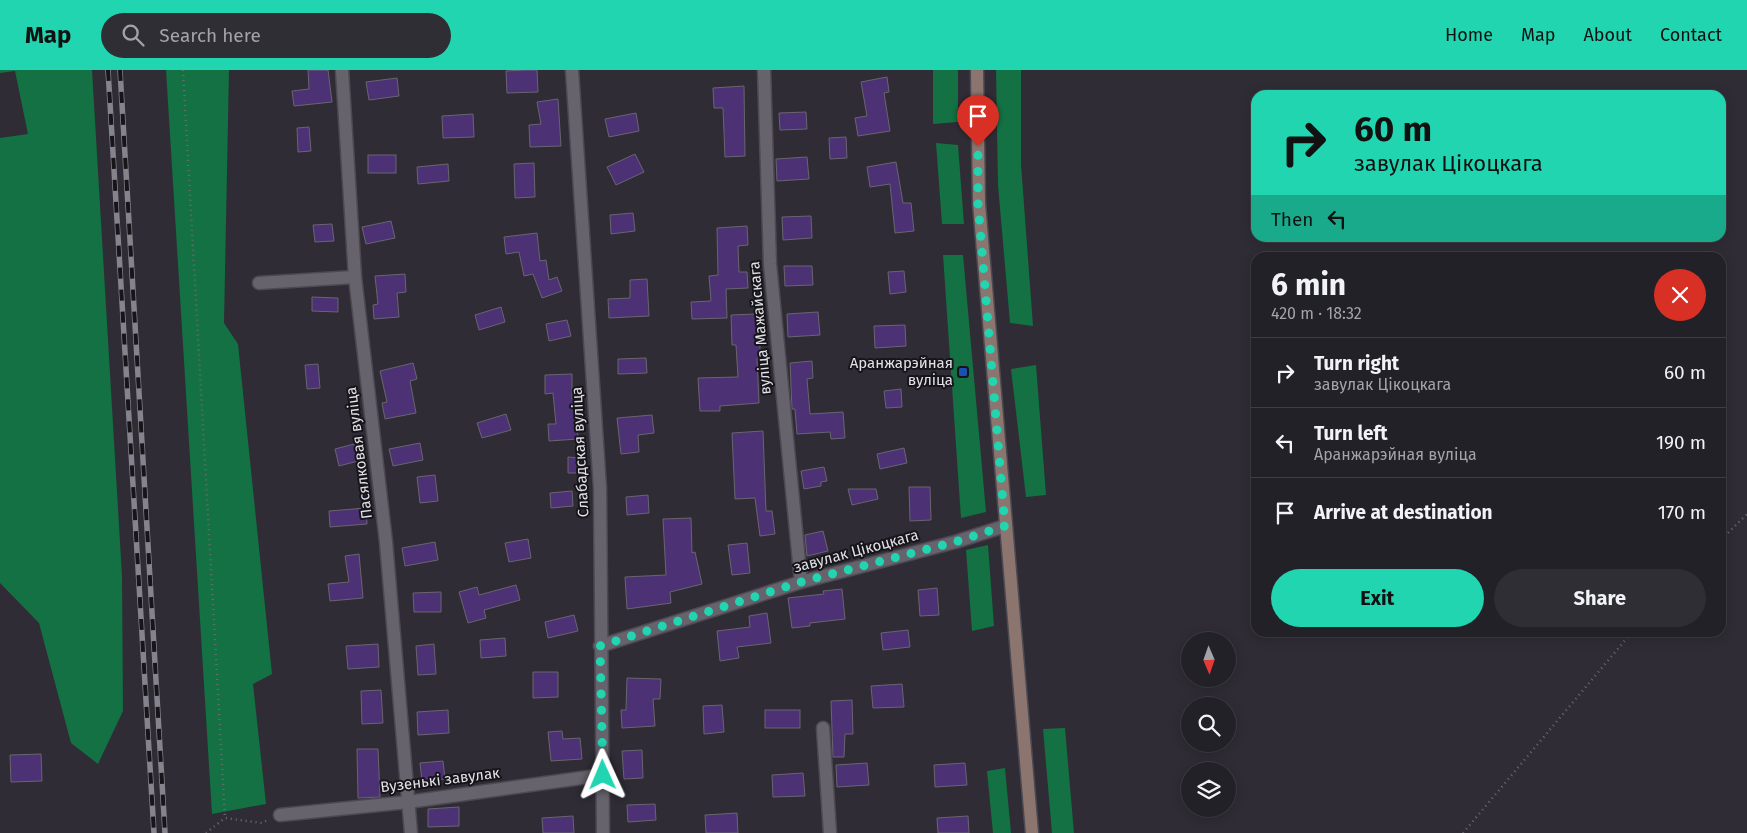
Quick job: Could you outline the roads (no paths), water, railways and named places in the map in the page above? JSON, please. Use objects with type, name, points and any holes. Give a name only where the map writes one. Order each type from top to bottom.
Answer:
[{"type":"main road","points":[[976,70],[978,203],[1032,833]]},
{"type":"street","name":"Пасялковая вуліца","points":[[342,70],[355,276],[386,542],[411,833]]},
{"type":"street","name":"Слабадская вуліца","points":[[572,70],[600,488],[603,833]]},
{"type":"street","name":"вуліца Мажайскага","points":[[764,70],[770,264],[801,582]]},
{"type":"street","points":[[259,283],[355,276]]},
{"type":"street","name":"завулак Цікоцкага","points":[[600,646],[801,582],[955,542],[1005,526]]},
{"type":"street","points":[[823,728],[830,833]]},
{"type":"street","name":"Вузенькі завулак","points":[[280,815],[408,802],[603,775]]},
{"type":"railway","points":[[108,70],[154,833]]},
{"type":"railway","points":[[120,70],[165,833]]},
{"type":"place","name":"Аранжарэйная вуліца","points":[[963,372]]}]
